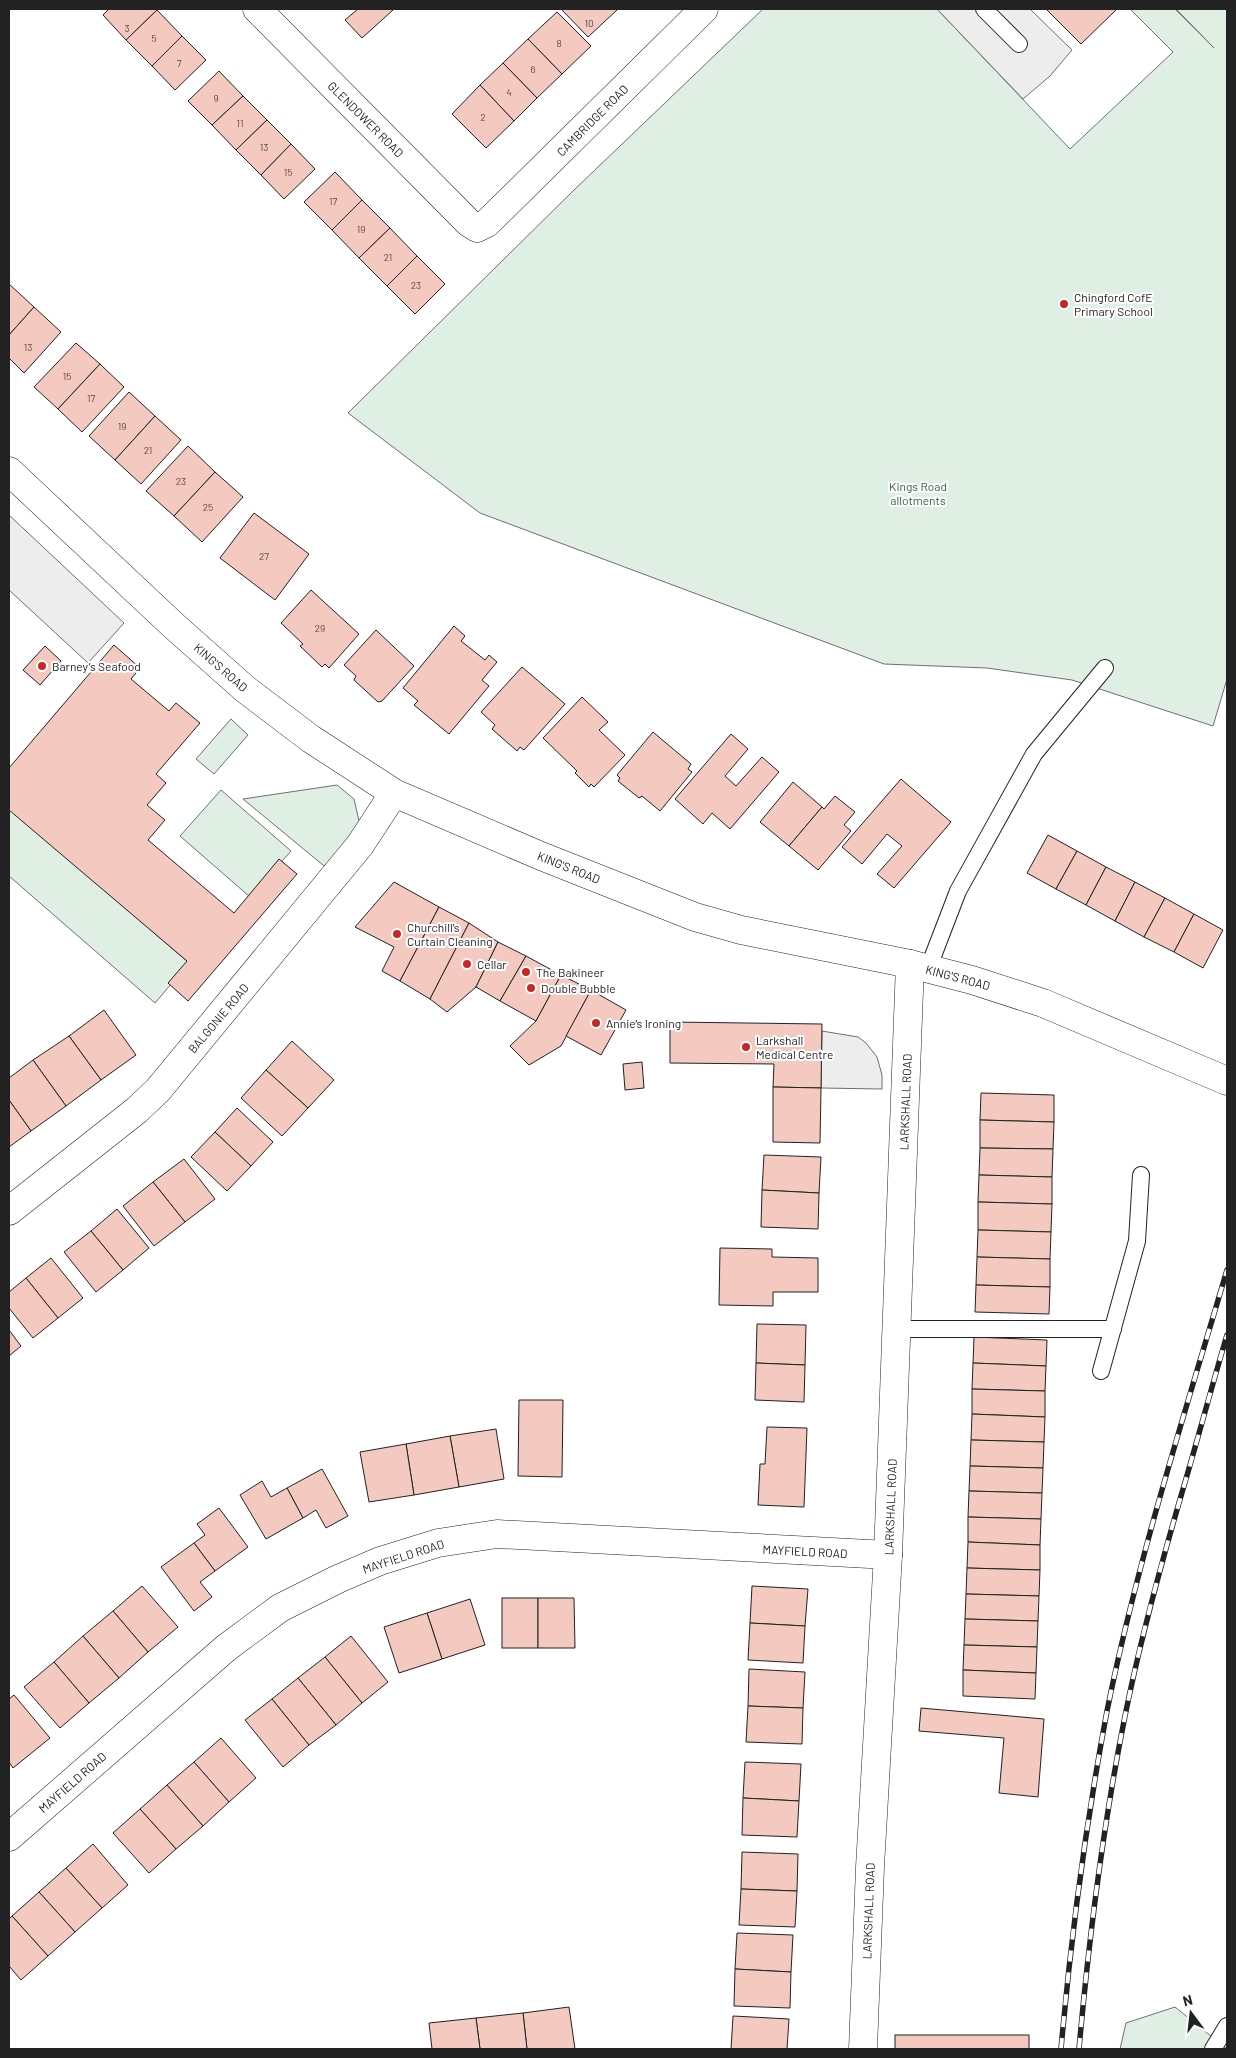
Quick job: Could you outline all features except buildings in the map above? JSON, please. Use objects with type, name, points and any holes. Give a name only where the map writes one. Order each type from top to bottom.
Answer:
[{"type":"main road","name":"GLENDOWER ROAD","points":[[257,9],[468,223],[477,228]]},
{"type":"main road","name":"CAMBRIDGE ROAD","points":[[477,228],[487,223],[704,9]]},
{"type":"main road","name":"KING'S ROAD","points":[[9,471],[173,625],[245,689],[311,739],[394,793],[541,856],[695,917],[740,930],[919,966],[972,980],[1043,1003],[1227,1081]]},
{"type":"main road","name":"BALGONIE ROAD","points":[[9,1211],[137,1110],[158,1090],[360,845],[394,793]]},
{"type":"main road","name":"LARKSHALL ROAD","points":[[864,2049],[870,1868],[888,1555],[896,1329],[919,966]]},
{"type":"main road","name":"MAYFIELD ROAD","points":[[9,1837],[226,1648],[280,1608],[338,1579],[430,1545],[497,1534],[888,1555]]},
{"type":"lane","points":[[984,9],[1019,44]]},
{"type":"lane","points":[[919,966],[958,890],[1034,754],[1105,668]]},
{"type":"lane","points":[[1102,1371],[1137,1242],[1140,1175]]},
{"type":"lane","points":[[896,1329],[1113,1329]]},
{"type":"lane","points":[[1213,2049],[1227,2026]]},
{"type":"green space","name":"Kings Road allotments","points":[[763,9],[937,9],[1070,149],[1173,52],[1130,9],[1175,9],[1214,48],[1176,9],[1227,9],[1227,679],[1213,726],[1072,680],[987,668],[884,664],[480,513],[348,413],[573,191]]},
{"type":"green space","points":[[231,719],[248,735],[214,774],[196,759]]},
{"type":"green space","points":[[337,785],[354,799],[359,821],[354,840],[329,870],[243,799]]},
{"type":"green space","points":[[221,790],[291,851],[250,897],[180,836]]},
{"type":"green space","points":[[9,808],[189,963],[155,1003],[9,876]]},
{"type":"green space","points":[[1175,2007],[1227,2049],[1120,2049],[1126,2023]]},
{"type":"shaded area","points":[[937,9],[1030,9],[1072,50],[1050,76],[1023,99]]},
{"type":"shaded area","points":[[9,515],[124,623],[88,663],[9,590]]},
{"type":"shaded area","points":[[822,1031],[858,1037],[866,1043],[877,1057],[882,1075],[882,1089],[821,1088]]},
{"type":"railway","points":[[1061,2049],[1069,1964],[1080,1880],[1092,1795],[1107,1711],[1132,1600],[1147,1544],[1227,1270]]},
{"type":"railway","points":[[1079,2049],[1087,1965],[1098,1882],[1125,1716],[1158,1577],[1227,1335]]},
{"type":"place","name":"Chingford CofE Primary School","points":[[1064,304]]},
{"type":"place","name":"Barney’s Seafood","points":[[42,666]]},
{"type":"place","name":"Churchill’s Curtain Cleaning","points":[[397,934]]},
{"type":"place","name":"Cellar","points":[[467,964]]},
{"type":"place","name":"The Bakineer","points":[[526,972]]},
{"type":"place","name":"Double Bubble","points":[[531,988]]},
{"type":"place","name":"Annie’s Ironing","points":[[596,1023]]},
{"type":"place","name":"Larkshall Medical Centre","points":[[746,1047]]}]
